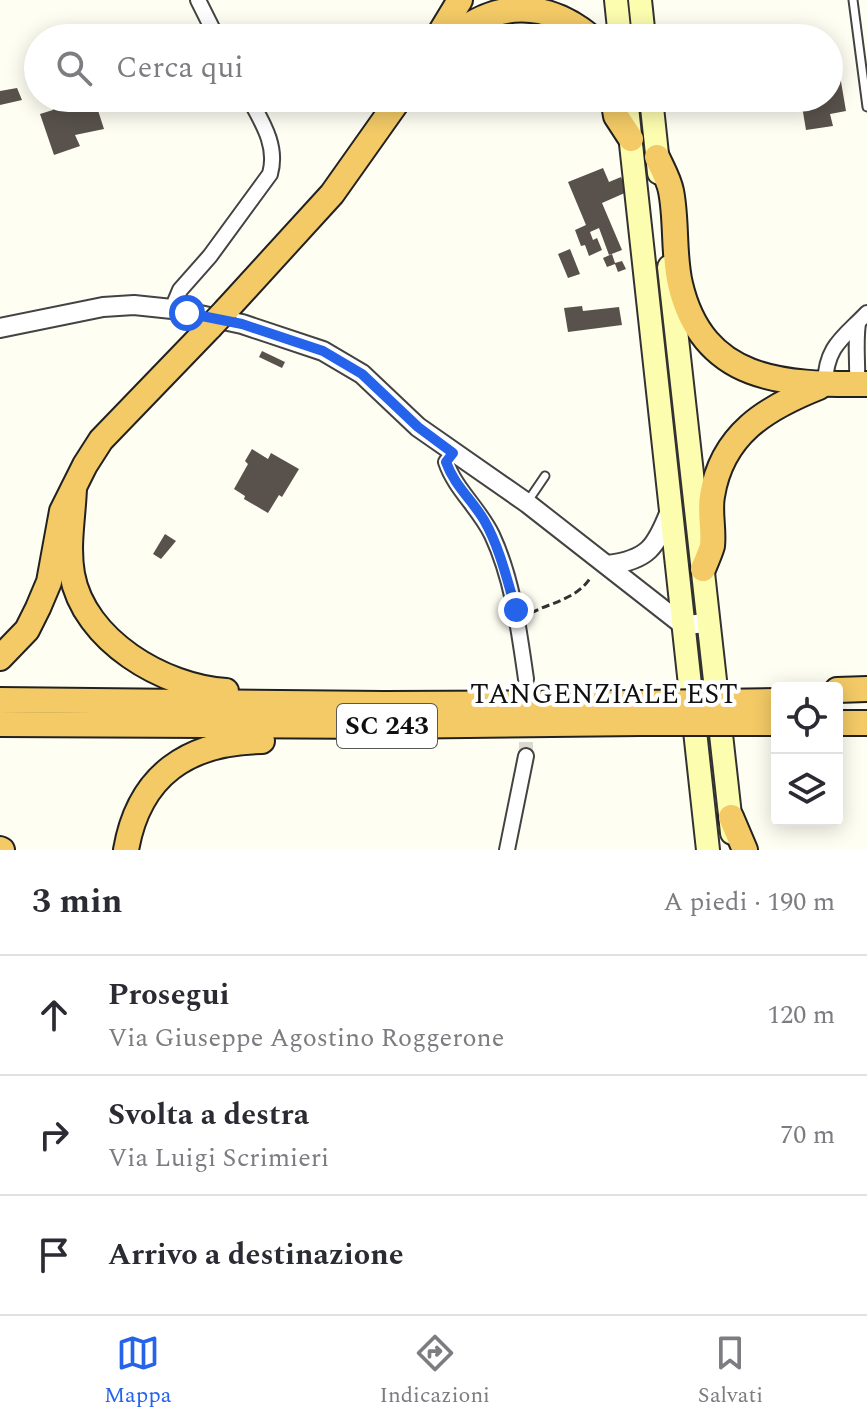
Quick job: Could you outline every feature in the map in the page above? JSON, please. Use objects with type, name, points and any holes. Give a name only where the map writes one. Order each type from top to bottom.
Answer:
[{"type":"highway","points":[[445,24],[460,0]]},
{"type":"highway","points":[[467,24],[493,11],[517,8],[539,9],[561,15],[573,24]]},
{"type":"highway","points":[[0,658],[27,630],[38,608],[49,582],[62,511],[101,440],[332,194],[390,112]]},
{"type":"highway","points":[[615,112],[631,139]]},
{"type":"highway","points":[[657,157],[671,188],[680,284],[701,333],[715,350],[739,367],[764,378],[862,384]]},
{"type":"highway","points":[[703,569],[712,545],[712,497],[718,468],[742,432],[766,411],[825,384]]},
{"type":"highway","points":[[74,488],[70,530],[72,576],[91,616],[125,653],[149,668],[199,687],[222,691],[331,693],[383,715]]},
{"type":"highway","points":[[843,690],[867,689]]},
{"type":"highway","points":[[681,712],[740,691],[771,690]]},
{"type":"highway","name":"TANGENZIALE EST","points":[[0,700],[383,715]]},
{"type":"highway","points":[[843,701],[867,702]]},
{"type":"highway","name":"TANGENZIALE EST","points":[[0,724],[681,712],[771,702]]},
{"type":"highway","points":[[681,712],[742,735],[771,736]]},
{"type":"highway","name":"TANGENZIALE EST","points":[[681,712],[771,722]]},
{"type":"highway","points":[[126,850],[137,809],[163,773],[179,761],[217,745],[237,741],[327,739],[383,715]]},
{"type":"highway","points":[[843,723],[867,723]]},
{"type":"highway","points":[[843,737],[867,737]]},
{"type":"highway","points":[[731,817],[745,850]]},
{"type":"main road","points":[[616,0],[619,24]]},
{"type":"main road","points":[[640,0],[643,24]]},
{"type":"main road","points":[[628,112],[708,850]]},
{"type":"main road","points":[[652,112],[734,850]]},
{"type":"street","points":[[198,0],[210,24]]},
{"type":"street","points":[[172,309],[180,290],[210,256],[270,174],[274,160],[269,137],[256,112]]},
{"type":"street","points":[[0,328],[103,307],[134,305],[172,309],[242,324],[323,351],[362,374],[418,427],[527,503],[683,625],[709,623]]},
{"type":"street","points":[[825,384],[826,365],[834,345],[863,318]]},
{"type":"street","points":[[862,384],[855,344],[863,318]]},
{"type":"street","points":[[453,453],[446,462],[451,476],[482,516],[493,537],[516,610],[526,679]]},
{"type":"street","points":[[608,565],[631,562],[648,552],[660,535],[671,508]]},
{"type":"street","points":[[507,850],[526,756]]},
{"type":"lane","points":[[853,0],[867,107]]},
{"type":"lane","points":[[527,503],[545,476]]},
{"type":"path","points":[[519,630],[531,613],[577,593],[594,573],[608,565]]},
{"type":"building","points":[[17,88],[22,100],[0,105],[0,91]]},
{"type":"building","points":[[99,112],[104,129],[75,135],[80,146],[54,155],[40,114]]},
{"type":"building","points":[[803,112],[841,112],[830,114],[833,126],[806,130]]},
{"type":"building","points":[[603,168],[609,182],[621,177],[627,192],[602,203],[622,250],[609,255],[599,228],[590,232],[593,240],[597,238],[602,250],[589,256],[575,230],[586,225],[568,182]]},
{"type":"building","points":[[570,249],[580,274],[568,278],[558,254]]},
{"type":"building","points":[[612,254],[615,263],[622,261],[626,269],[618,272],[615,264],[607,267],[603,258]]},
{"type":"building","points":[[582,306],[583,311],[619,307],[622,325],[568,332],[564,308]]},
{"type":"building","points":[[262,351],[285,362],[282,368],[259,357]]},
{"type":"building","points":[[252,449],[268,459],[271,453],[299,469],[268,513],[244,499],[245,496],[234,489],[248,464],[245,461]]},
{"type":"building","points":[[165,534],[176,541],[161,559],[153,554]]},
{"type":"tunnel","points":[[526,679],[526,756]]},
{"type":"route","points":[[187,313],[242,324],[323,351],[362,374],[418,427],[453,453],[446,462],[451,476],[482,516],[493,537],[516,610]]}]
